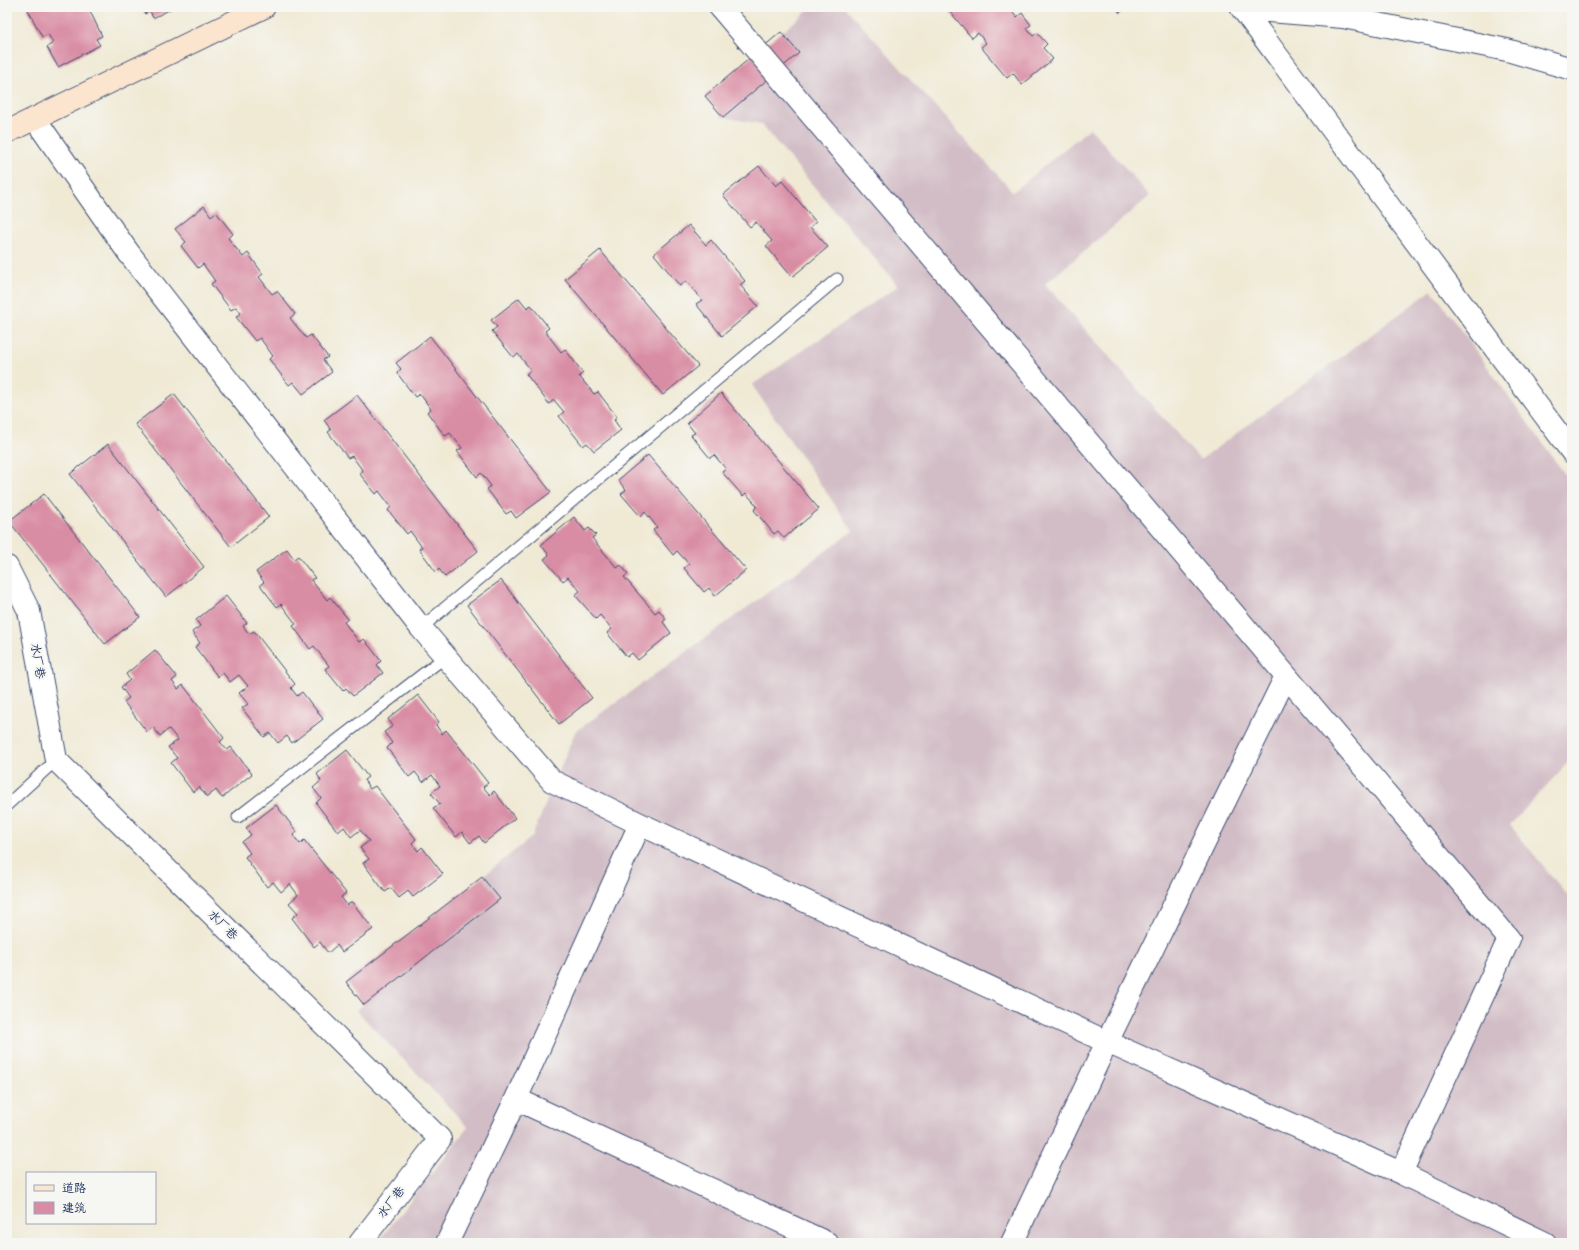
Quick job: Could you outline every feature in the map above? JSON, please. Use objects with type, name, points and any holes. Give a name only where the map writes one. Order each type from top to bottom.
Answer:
[{"type":"main road","points":[[7,132],[264,7]]},
{"type":"street","points":[[720,7],[1509,940],[1401,1173]]},
{"type":"street","points":[[1241,8],[1343,17],[1507,50],[1572,69]]},
{"type":"street","points":[[1241,8],[1572,452]]},
{"type":"street","points":[[35,119],[128,252],[420,628],[552,781],[640,824],[1107,1042],[1401,1173],[1545,1243]]},
{"type":"street","name":"水厂巷","points":[[7,567],[29,610],[56,760],[440,1139],[360,1243]]},
{"type":"street","points":[[1012,1243],[1107,1042],[1286,676]]},
{"type":"street","points":[[447,1243],[516,1099],[640,824]]},
{"type":"street","points":[[516,1099],[827,1243]]},
{"type":"lane","points":[[420,628],[837,278]]},
{"type":"lane","points":[[238,817],[445,657]]},
{"type":"lane","points":[[7,805],[56,760]]},
{"type":"shaded area","points":[[812,7],[845,7],[1013,192],[1090,128],[1150,196],[1045,284],[1200,460],[1432,290],[1572,484],[1572,758],[1510,825],[1572,901],[1572,1243],[377,1243],[468,1127],[356,1010],[500,899],[482,877],[532,837],[575,732],[853,531],[752,385],[898,286],[761,124],[723,117],[705,96]]},
{"type":"building","points":[[88,7],[102,36],[96,39],[100,45],[58,67],[47,47],[53,43],[48,34],[42,37],[27,8]]},
{"type":"building","points":[[141,7],[175,7],[153,18],[150,11],[145,14]]},
{"type":"building","points":[[946,7],[1009,7],[1017,17],[1022,13],[1031,25],[1026,28],[1033,36],[1037,33],[1047,44],[1043,48],[1053,59],[1022,85],[1013,73],[1007,78],[981,47],[986,43],[978,33],[972,38]]},
{"type":"building","points":[[1115,7],[1127,7],[1120,13]]},
{"type":"building","points":[[781,32],[799,53],[723,117],[705,96]]},
{"type":"building","points":[[759,166],[776,186],[782,181],[816,222],[810,227],[828,247],[792,277],[766,246],[772,241],[756,222],[750,227],[723,195]]},
{"type":"building","points":[[204,206],[211,216],[216,212],[233,234],[228,238],[243,257],[248,253],[263,274],[259,277],[272,294],[277,291],[295,314],[290,318],[306,338],[311,335],[328,357],[323,360],[332,372],[303,394],[293,382],[289,385],[269,359],[273,356],[260,338],[255,341],[236,317],[241,313],[236,307],[231,310],[211,284],[215,281],[203,264],[198,268],[181,246],[186,242],[175,229]]},
{"type":"building","points":[[689,225],[706,245],[711,240],[745,281],[740,285],[758,306],[722,336],[696,304],[702,300],[686,281],[680,286],[654,254]]},
{"type":"building","points":[[600,250],[698,366],[663,395],[565,279]]},
{"type":"building","points":[[519,298],[527,308],[531,305],[549,328],[545,331],[561,352],[565,349],[583,373],[579,376],[594,394],[598,392],[617,417],[614,420],[621,430],[594,451],[587,443],[583,446],[559,416],[564,412],[554,400],[549,404],[526,374],[531,370],[518,354],[513,357],[492,331],[497,327],[491,320]]},
{"type":"building","points":[[430,336],[551,492],[516,518],[511,511],[506,514],[487,489],[491,486],[481,473],[477,477],[457,451],[462,448],[450,433],[445,436],[427,412],[431,409],[420,394],[415,397],[397,373],[401,369],[396,363]]},
{"type":"building","points":[[721,393],[819,509],[784,538],[778,531],[774,534],[754,510],[757,506],[746,493],[743,496],[722,472],[726,469],[714,455],[710,458],[691,435],[695,433],[687,423]]},
{"type":"building","points":[[174,394],[269,517],[231,547],[135,424]]},
{"type":"building","points":[[357,395],[478,551],[445,577],[439,569],[436,572],[419,549],[422,547],[410,531],[407,534],[388,510],[391,507],[379,491],[376,494],[359,473],[363,471],[352,456],[348,458],[328,432],[331,430],[324,420]]},
{"type":"building","points":[[108,444],[204,567],[166,597],[70,474]]},
{"type":"building","points":[[648,455],[746,570],[715,596],[709,588],[704,592],[684,568],[689,564],[677,551],[673,555],[653,530],[657,527],[645,512],[641,517],[621,494],[626,490],[618,480]]},
{"type":"building","points":[[44,494],[140,617],[105,644],[9,521]]},
{"type":"building","points":[[574,517],[585,531],[589,528],[596,535],[592,538],[617,568],[621,565],[628,574],[624,577],[655,613],[659,610],[666,619],[663,622],[671,633],[638,660],[632,653],[627,657],[607,633],[612,629],[600,615],[596,619],[575,595],[580,591],[568,577],[563,581],[544,559],[549,555],[541,545]]},
{"type":"building","points":[[287,549],[294,559],[298,556],[315,578],[311,580],[327,600],[330,597],[348,619],[344,622],[359,642],[364,639],[381,661],[377,665],[383,673],[353,696],[346,688],[343,691],[325,669],[329,666],[314,646],[310,649],[293,626],[296,624],[281,604],[277,607],[260,585],[264,582],[256,572]]},
{"type":"building","points":[[501,580],[592,698],[559,724],[467,605]]},
{"type":"building","points":[[226,596],[247,623],[243,626],[249,634],[254,631],[295,684],[291,688],[297,696],[302,692],[323,719],[292,743],[287,736],[278,743],[270,733],[264,737],[242,708],[248,704],[239,693],[248,686],[239,675],[230,682],[223,673],[218,677],[195,647],[200,643],[192,632],[200,626],[196,620]]},
{"type":"building","points":[[155,650],[177,677],[172,681],[178,689],[183,685],[224,738],[220,742],[227,750],[231,747],[252,774],[222,798],[216,790],[207,797],[199,787],[193,792],[171,763],[177,758],[168,747],[178,740],[169,729],[160,736],[153,727],[147,732],[124,702],[129,698],[121,687],[130,680],[126,674]]},
{"type":"building","points":[[418,695],[439,722],[436,725],[442,734],[446,730],[488,783],[483,787],[490,795],[494,791],[515,818],[484,843],[479,836],[470,843],[462,832],[456,837],[433,808],[440,804],[431,793],[440,786],[432,775],[423,782],[415,772],[409,777],[387,748],[392,743],[384,732],[393,726],[388,719]]},
{"type":"building","points":[[347,750],[368,777],[364,780],[370,789],[375,786],[416,839],[412,843],[418,851],[422,847],[443,874],[413,897],[408,891],[399,898],[391,888],[385,892],[363,863],[369,859],[360,848],[369,841],[360,830],[351,837],[344,827],[338,832],[316,803],[321,798],[313,788],[321,781],[317,774]]},
{"type":"building","points":[[276,805],[297,832],[293,835],[300,844],[304,840],[346,893],[341,897],[347,905],[352,902],[373,929],[342,952],[337,945],[328,953],[320,942],[314,947],[292,918],[298,913],[289,903],[298,895],[290,884],[281,892],[273,882],[267,887],[245,857],[250,853],[242,842],[251,835],[246,828]]},
{"type":"building","points":[[482,877],[500,899],[364,1005],[346,982]]}]
